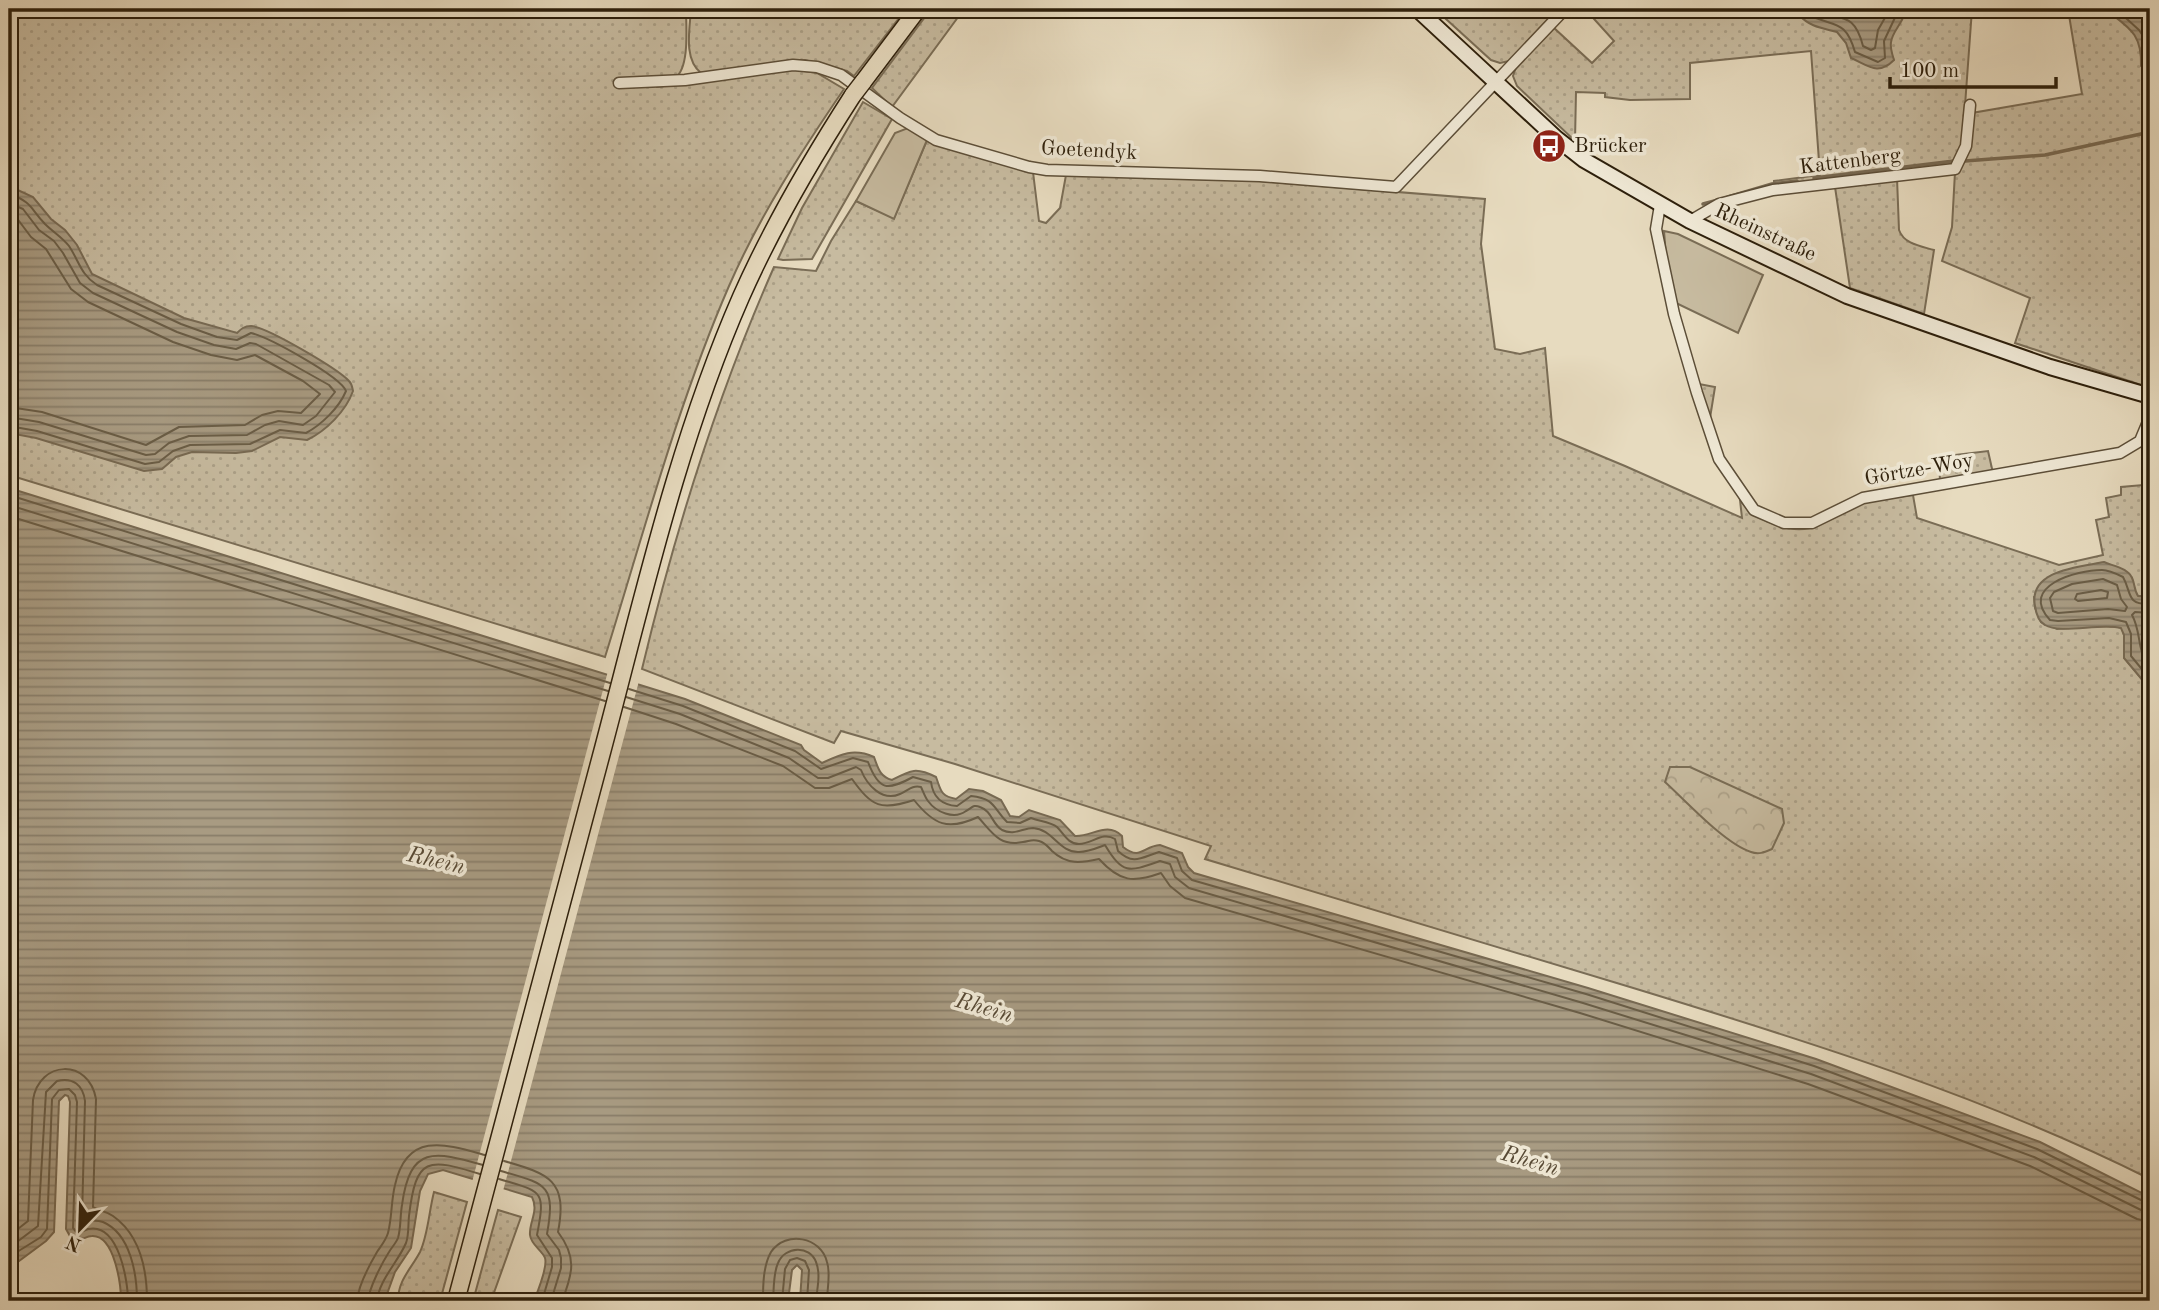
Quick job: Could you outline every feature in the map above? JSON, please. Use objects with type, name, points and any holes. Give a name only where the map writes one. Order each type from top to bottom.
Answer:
[{"type":"main road","points":[[456,1301],[675,484],[711,374],[741,298],[818,150],[858,88],[918,9]]},
{"type":"main road","name":"Rheinstraße","points":[[1417,9],[1556,138],[1584,160],[1690,221],[1847,296],[2050,367],[2150,397]]},
{"type":"street","name":"Goetendyk","points":[[619,83],[673,81],[805,65],[841,75],[900,118],[936,140],[1029,167],[1047,170],[1260,176],[1396,187],[1565,9]]},
{"type":"street","name":"Kattenberg","points":[[1690,221],[1719,204],[1773,190],[1955,169],[1966,146],[1970,105]]},
{"type":"street","name":"Görtze-Woy","points":[[1660,205],[1656,229],[1674,314],[1718,459],[1754,510],[1768,517],[1784,523],[1812,523],[1863,498],[2120,453],[2140,442],[2150,417]]},
{"type":"green space","points":[[9,9],[686,9],[683,65],[675,78],[650,81],[657,87],[792,69],[817,73],[844,89],[782,184],[754,234],[710,331],[677,423],[605,657],[9,475]]},
{"type":"green space","points":[[691,9],[906,9],[854,76],[847,71],[805,60],[701,73],[695,67],[690,52]]},
{"type":"green space","points":[[931,9],[964,9],[892,107],[872,88]]},
{"type":"green space","points":[[1435,9],[1558,9],[1509,61],[1500,63],[1491,60]]},
{"type":"green space","points":[[1585,9],[1972,9],[1962,147],[1954,164],[1774,186],[1774,181],[1820,175],[1811,51],[1690,63],[1690,99],[1630,100],[1605,97],[1605,93],[1576,92],[1575,141],[1517,86],[1513,76],[1516,67],[1554,28],[1592,63],[1614,41]]},
{"type":"green space","points":[[2068,9],[2150,9],[2150,388],[2015,343],[2030,298],[1942,261],[1952,227],[1955,172],[1972,113],[2082,94]]},
{"type":"green space","points":[[863,102],[892,119],[812,259],[778,259],[802,208]]},
{"type":"green space","points":[[908,128],[927,140],[894,219],[856,201],[895,133]]},
{"type":"green space","points":[[927,140],[1033,172],[1039,221],[1046,223],[1060,208],[1066,175],[1259,181],[1485,199],[1481,244],[1495,349],[1520,354],[1545,348],[1553,436],[1742,518],[1740,500],[1751,512],[1764,520],[1801,529],[1822,524],[1865,502],[1913,495],[1917,518],[2059,565],[2103,555],[2096,520],[2109,517],[2106,498],[2121,495],[2121,487],[2143,485],[2145,495],[2150,494],[2150,597],[2138,596],[2132,578],[2034,597],[2041,622],[2057,629],[2109,625],[2122,628],[2124,658],[2150,689],[2150,1179],[2024,1122],[1829,1050],[1205,859],[1211,846],[955,764],[841,731],[834,743],[642,669],[668,566],[715,415],[774,267],[816,271],[856,201],[894,218]]},
{"type":"green space","points":[[1897,178],[1901,235],[1913,244],[1934,250],[1924,314],[1850,288],[1835,187]]},
{"type":"green space","points":[[1664,231],[1678,234],[1763,275],[1738,333],[1676,303],[1666,256]]},
{"type":"green space","points":[[1699,384],[1715,387],[1710,418]]},
{"type":"green space","points":[[1988,451],[1993,473],[1940,482],[1939,457]]},
{"type":"green space","points":[[1670,767],[1690,767],[1782,809],[1784,823],[1772,849],[1759,853],[1751,852],[1718,831],[1665,782]]},
{"type":"green space","points":[[434,1192],[467,1202],[440,1301],[398,1301],[403,1281],[423,1245]]},
{"type":"green space","points":[[498,1210],[521,1217],[491,1301],[473,1301]]},
{"type":"water","points":[[1799,9],[1904,9],[1891,42],[1894,60],[1878,69],[1851,58],[1846,43],[1837,32],[1807,22],[1799,15]]},
{"type":"water","points":[[2105,9],[2150,9],[2150,76],[2141,66],[2139,46],[2132,32]]},
{"type":"water","points":[[9,186],[33,197],[51,219],[65,230],[77,245],[92,274],[184,318],[237,333],[245,327],[259,328],[302,349],[350,382],[353,391],[346,406],[328,426],[307,440],[280,437],[252,451],[192,452],[176,457],[162,469],[144,471],[36,438],[9,433]]},
{"type":"water","name":"Rhein","points":[[9,488],[685,699],[801,745],[822,763],[848,753],[867,754],[874,757],[878,768],[888,779],[892,780],[909,772],[923,772],[936,777],[942,792],[951,798],[956,799],[969,789],[983,791],[1001,800],[1010,816],[1019,817],[1029,810],[1060,820],[1075,836],[1111,830],[1122,836],[1123,847],[1134,853],[1160,845],[1182,853],[1194,873],[1588,988],[1816,1059],[2040,1142],[2150,1197],[2150,1301],[800,1301],[802,1270],[797,1265],[792,1270],[788,1301],[534,1301],[546,1262],[530,1235],[534,1212],[532,1197],[443,1170],[428,1174],[420,1191],[411,1248],[395,1272],[382,1301],[121,1301],[115,1262],[106,1244],[100,1238],[92,1236],[76,1241],[66,1229],[70,1102],[65,1095],[59,1101],[54,1232],[15,1264],[9,1264]]},
{"type":"water","points":[[2104,562],[2130,575],[2138,596],[2150,597],[2150,689],[2124,658],[2124,635],[2121,628],[2060,629],[2052,628],[2039,620],[2035,594],[2039,585],[2058,572]]},
{"type":"pier","points":[[608,671],[639,681],[503,1191],[472,1182]]},
{"type":"waterway","points":[[1965,161],[2045,155],[2150,132]]},
{"type":"waterway","points":[[1814,178],[1954,161]]},
{"type":"waterway","points":[[1728,197],[1772,184],[1797,181]]},
{"type":"waterway","points":[[1703,204],[1718,200]]},
{"type":"place","name":"Brücker","points":[[1549,146]]}]
